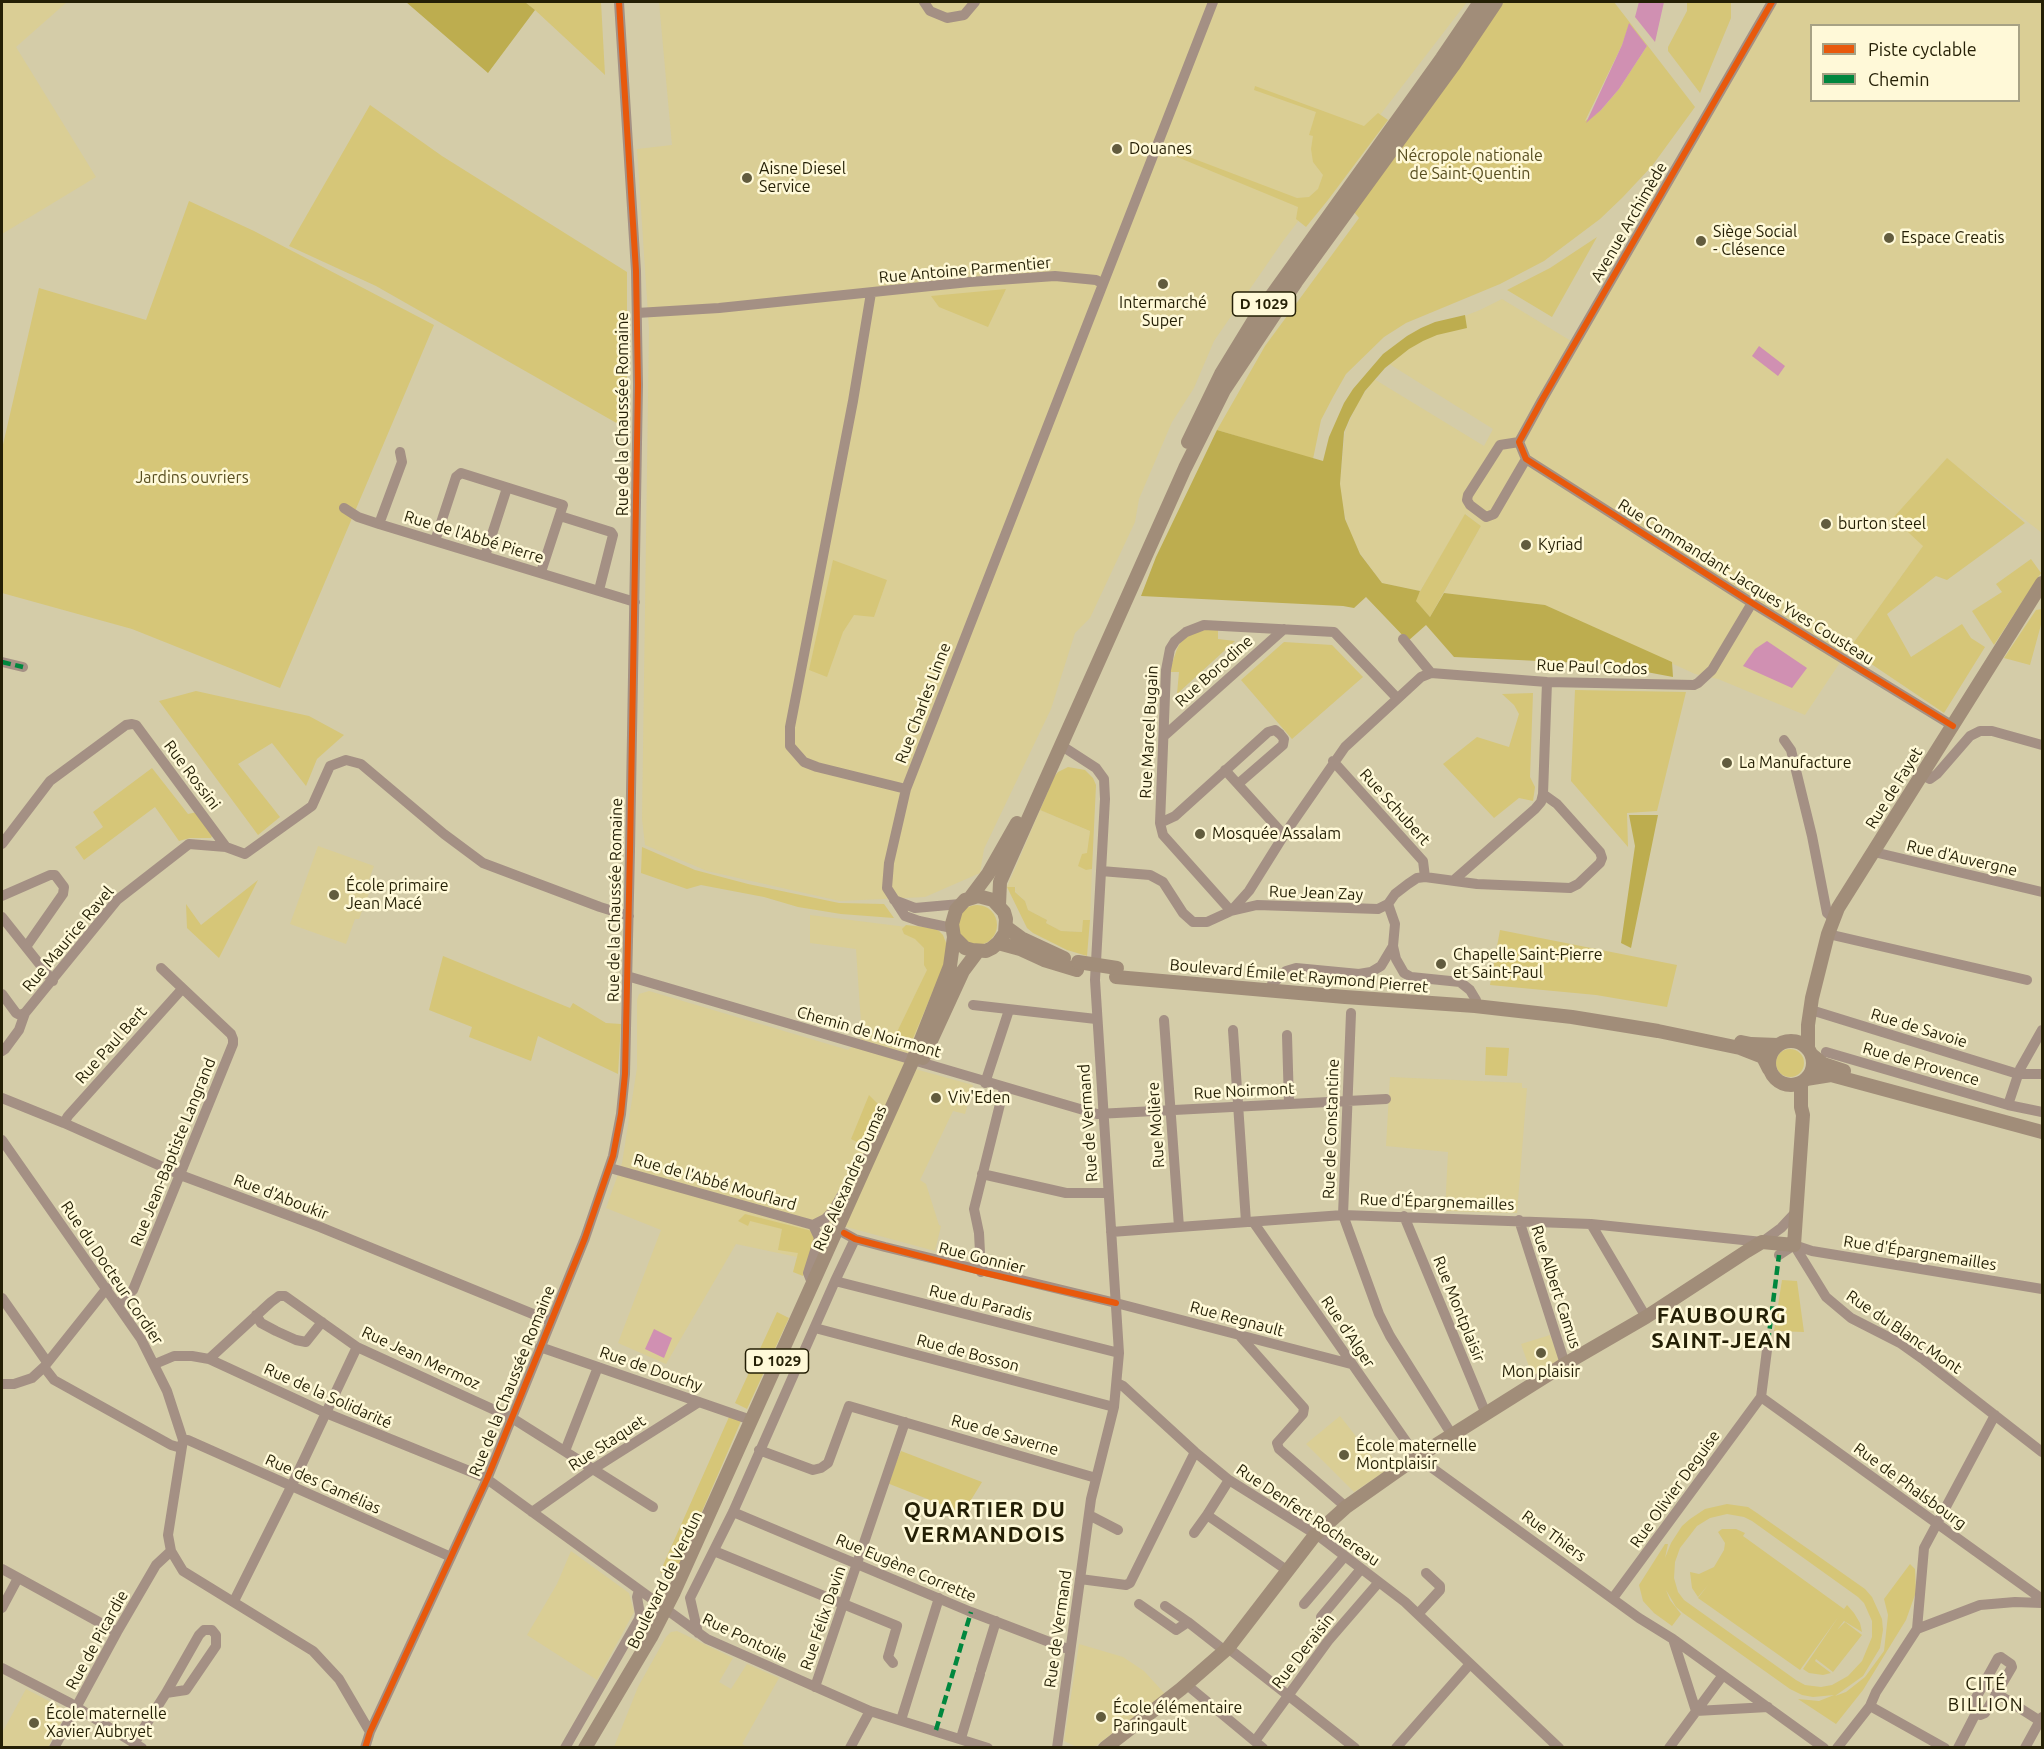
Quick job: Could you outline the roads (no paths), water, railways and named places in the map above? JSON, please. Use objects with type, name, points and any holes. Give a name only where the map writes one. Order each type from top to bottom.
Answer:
[{"type":"main road","name":"D 1029","points":[[1058,744],[1100,638],[1221,374],[1249,327],[1480,2]]},
{"type":"main road","name":"D 1029","points":[[1058,744],[1185,468],[1224,390],[1296,282],[1453,66],[1496,2]]},
{"type":"main road","name":"Rue de Fayet","points":[[1810,1052],[1808,1025],[1828,934],[1838,908],[2040,592]]},
{"type":"main road","points":[[965,901],[986,897],[999,905],[1004,912],[1006,927],[998,943],[986,951],[965,948],[953,932],[953,916],[965,901],[988,874],[1012,835],[1058,744]]},
{"type":"main road","points":[[999,905],[1000,882],[1058,744]]},
{"type":"main road","name":"Boulevard Émile et Raymond Pierret","points":[[1006,927],[1021,938],[1077,966]]},
{"type":"main road","name":"D 1029","points":[[755,1421],[812,1283],[865,1166],[917,1062],[950,966],[953,932]]},
{"type":"main road","name":"Boulevard Émile et Raymond Pierret","points":[[998,943],[1020,949],[1044,960],[1116,972],[1345,997],[1475,1006],[1572,1017],[1658,1031],[1740,1048],[1763,1057],[1769,1069]]},
{"type":"main road","name":"Rue Alexandre Dumas","points":[[755,1421],[849,1236],[917,1062],[963,971],[978,951]]},
{"type":"main road","name":"Boulevard Émile et Raymond Pierret","points":[[1116,972],[1476,1000],[1596,1012],[1751,1044],[1778,1045]]},
{"type":"main road","points":[[1808,1025],[1792,1041],[1778,1045],[1770,1056],[1769,1069],[1776,1080],[1781,1083],[1788,1085],[1831,1075],[2043,1132]]},
{"type":"main road","points":[[1792,1041],[1801,1044],[1823,1064],[2010,1119],[2043,1125]]},
{"type":"main road","points":[[1106,1748],[1187,1685],[1226,1649],[1316,1535],[1346,1508],[1417,1457],[1565,1364],[1646,1317],[1762,1242],[1794,1245],[1803,1115],[1801,1107],[1804,1081],[1813,1068],[1810,1052]]},
{"type":"main road","points":[[1781,1083],[1801,1107]]},
{"type":"main road","name":"Boulevard de Verdun","points":[[593,1748],[668,1611],[755,1421]]},
{"type":"main road","points":[[585,1748],[668,1611]]},
{"type":"street","name":"Rue de la Chaussée Romaine","points":[[365,1748],[370,1732],[487,1479],[585,1238],[610,1168],[621,1114],[625,1074],[629,916],[637,313],[619,2]]},
{"type":"street","points":[[924,2],[930,11],[946,18],[964,15],[975,2]]},
{"type":"street","points":[[1102,283],[1213,2]]},
{"type":"street","name":"Avenue Archimède","points":[[1519,442],[1770,2]]},
{"type":"street","name":"Rue Antoine Parmentier","points":[[637,313],[719,308],[969,282],[1055,276],[1096,280],[1102,283]]},
{"type":"street","name":"Rue Charles Linne","points":[[871,293],[853,401],[790,728],[790,747],[804,762],[817,767],[906,789],[1102,283]]},
{"type":"street","points":[[1519,442],[1526,459],[1494,514],[1486,517],[1470,505],[1467,500],[1468,495],[1500,446],[1519,442]]},
{"type":"street","name":"Rue de l'Abbé Pierre","points":[[400,452],[402,462],[379,524],[634,602]]},
{"type":"street","name":"Rue Commandant Jacques Yves Cousteau","points":[[1526,459],[1752,603],[1953,726]]},
{"type":"street","points":[[435,541],[458,474],[461,473],[507,488],[611,532],[613,535],[599,590]]},
{"type":"street","points":[[485,556],[507,488]]},
{"type":"street","points":[[344,508],[358,517],[379,524]]},
{"type":"street","points":[[542,572],[562,510]]},
{"type":"street","name":"Rue Paul Codos","points":[[1431,673],[1547,682],[1694,685],[1712,670],[1752,603]]},
{"type":"street","name":"Rue Marcel Bugain","points":[[1231,911],[1163,835],[1160,823],[1168,657],[1170,649],[1180,636],[1194,627],[1204,625],[1334,632],[1397,698]]},
{"type":"street","name":"Rue Borodine","points":[[1164,736],[1284,629]]},
{"type":"street","points":[[1231,911],[1249,891],[1333,761],[1397,698],[1421,677],[1431,673],[1403,639]]},
{"type":"street","points":[[2,662],[23,667]]},
{"type":"street","points":[[1454,880],[1541,802],[1547,682]]},
{"type":"street","name":"Rue Rossini","points":[[2,844],[50,781],[126,725],[132,724],[136,726],[226,847]]},
{"type":"street","points":[[1160,823],[1175,816],[1268,732],[1275,730],[1284,739],[1283,745],[1238,784]]},
{"type":"street","points":[[1922,775],[1930,778],[1937,774],[1970,736],[1980,731],[1992,731],[2043,745]]},
{"type":"street","points":[[1784,740],[1791,750],[1827,914],[1834,919]]},
{"type":"street","name":"Rue de Vermand","points":[[1058,744],[1096,768],[1104,779],[1095,980],[1096,1019],[1119,1353],[1114,1407],[1089,1515],[1058,1748]]},
{"type":"street","name":"Rue Maurice Ravel","points":[[2,1051],[19,1030],[25,1013],[125,893],[189,844],[226,847],[245,854],[312,806],[330,766],[346,760],[361,764],[483,863],[600,908],[629,916]]},
{"type":"street","name":"Rue Schubert","points":[[1333,761],[1423,861],[1425,877]]},
{"type":"street","points":[[1225,770],[1284,835]]},
{"type":"street","points":[[906,789],[888,870],[887,888],[905,916],[953,932]]},
{"type":"street","points":[[1272,984],[1286,971],[1296,968],[1359,974],[1371,972],[1381,966],[1393,946],[1395,924],[1388,904],[1395,894],[1417,879],[1425,877],[1477,884],[1570,888],[1578,884],[1600,863],[1602,858],[1600,852],[1557,804],[1543,794]]},
{"type":"street","name":"Rue d'Auvergne","points":[[1874,852],[2043,892]]},
{"type":"street","name":"Rue Jean Zay","points":[[1101,871],[1150,875],[1163,882],[1183,913],[1193,922],[1208,922],[1231,911],[1257,905],[1366,910],[1378,909],[1388,904]]},
{"type":"street","points":[[2,896],[50,875],[56,875],[64,887],[63,894],[26,947]]},
{"type":"street","points":[[894,900],[915,908],[965,901]]},
{"type":"street","points":[[2,917],[53,981]]},
{"type":"street","points":[[1828,934],[2027,980]]},
{"type":"street","points":[[1393,946],[1404,973],[1411,977],[1460,982],[1470,990],[1476,1000]]},
{"type":"street","points":[[161,968],[182,989]]},
{"type":"street","name":"Chemin de Noirmont","points":[[627,976],[985,1083],[1097,1114],[1102,1113]]},
{"type":"street","name":"Rue Jean-Baptiste Langrand","points":[[118,1304],[133,1290],[233,1044],[231,1034],[182,989]]},
{"type":"street","name":"Rue Paul Bert","points":[[64,1123],[182,989]]},
{"type":"street","points":[[2,994],[16,1013],[20,1015],[25,1013]]},
{"type":"street","points":[[973,1005],[1096,1019]]},
{"type":"street","points":[[985,1083],[1009,1010]]},
{"type":"street","name":"Rue de Savoie","points":[[1811,1010],[2018,1074],[2043,1074]]},
{"type":"street","name":"Rue de Constantine","points":[[1351,1013],[1343,1215],[1390,1336],[1452,1435]]},
{"type":"street","name":"Rue Molière","points":[[1164,1020],[1179,1227]]},
{"type":"street","points":[[1233,1030],[1250,1223]]},
{"type":"street","points":[[2043,1030],[2018,1074],[2007,1105],[2043,1112]]},
{"type":"street","points":[[1287,1035],[1289,1104]]},
{"type":"street","name":"Rue de Provence","points":[[1826,1052],[2007,1105]]},
{"type":"street","points":[[981,1272],[979,1233],[974,1209],[1004,1088]]},
{"type":"street","name":"Rue d'Aboukir","points":[[2,1098],[179,1174],[320,1227],[550,1321]]},
{"type":"street","name":"Rue Noirmont","points":[[1102,1113],[1386,1099]]},
{"type":"street","name":"Rue du Docteur Cordier","points":[[2,1140],[118,1304],[155,1364],[166,1390],[182,1444],[168,1535],[171,1551]]},
{"type":"street","points":[[812,1283],[808,1273],[819,1238],[813,1225],[825,1219],[833,1211],[853,1175],[865,1166]]},
{"type":"street","name":"Rue de l'Abbé Mouflard","points":[[610,1168],[813,1225]]},
{"type":"street","points":[[982,1174],[1066,1193],[1108,1192]]},
{"type":"street","points":[[1762,1242],[1781,1228],[1796,1212]]},
{"type":"street","name":"Rue d'Épargnemailles","points":[[1111,1232],[1343,1215],[1591,1224],[1762,1242]]},
{"type":"street","name":"Rue Montplaisir","points":[[1404,1216],[1486,1414]]},
{"type":"street","name":"Rue Albert Camus","points":[[1518,1220],[1565,1364]]},
{"type":"street","name":"Rue d'Alger","points":[[1250,1223],[1417,1457]]},
{"type":"street","points":[[1591,1224],[1646,1317]]},
{"type":"street","name":"Rue Gonnier","points":[[849,1236],[981,1272],[1116,1303]]},
{"type":"street","name":"Rue Alexandre Dumas","points":[[698,1633],[690,1598],[733,1512],[816,1328],[849,1236]]},
{"type":"street","points":[[1779,1255],[1794,1245]]},
{"type":"street","name":"Rue d'Épargnemailles","points":[[1794,1245],[1812,1251],[2043,1289]]},
{"type":"street","name":"Rue du Blanc Mont","points":[[1794,1245],[1826,1297],[1851,1318],[1908,1349],[2043,1452]]},
{"type":"street","name":"Rue du Paradis","points":[[834,1281],[1119,1353]]},
{"type":"street","points":[[2,1384],[32,1378],[107,1288]]},
{"type":"street","name":"Rue Jean Mermoz","points":[[209,1359],[256,1315],[279,1296],[285,1296],[357,1347],[512,1418],[653,1507]]},
{"type":"street","name":"Rue des Camélias","points":[[2,1298],[54,1380],[171,1445],[182,1444],[188,1440],[451,1557]]},
{"type":"street","name":"Rue Regnault","points":[[1116,1303],[1351,1364]]},
{"type":"street","points":[[256,1315],[261,1323],[296,1340],[306,1342],[322,1322]]},
{"type":"street","name":"Rue de Bosson","points":[[816,1328],[1114,1407]]},
{"type":"street","points":[[1239,1335],[1304,1408],[1303,1414],[1277,1443],[1279,1449],[1346,1508]]},
{"type":"street","points":[[1761,1397],[1768,1342]]},
{"type":"street","points":[[234,1602],[357,1347]]},
{"type":"street","name":"Rue de Douchy","points":[[540,1347],[755,1421]]},
{"type":"street","name":"Rue de la Solidarité","points":[[155,1364],[174,1356],[209,1359],[326,1413],[487,1479]]},
{"type":"street","points":[[565,1451],[598,1367]]},
{"type":"street","name":"Rue Denfert Rochereau","points":[[1117,1383],[1229,1480],[1316,1535],[1418,1614],[1559,1748]]},
{"type":"street","name":"Rue de Phalsbourg","points":[[1761,1397],[2043,1601]]},
{"type":"street","name":"Rue Olivier Deguise","points":[[1613,1598],[1761,1397]]},
{"type":"street","name":"Rue Staquet","points":[[532,1512],[593,1469],[699,1402]]},
{"type":"street","name":"Rue de Saverne","points":[[759,1450],[813,1470],[821,1468],[828,1462],[849,1406],[1096,1478]]},
{"type":"street","points":[[1837,1748],[1870,1706],[1876,1692],[1917,1629],[1924,1548],[1995,1414]]},
{"type":"street","name":"Rue Félix Davin","points":[[815,1687],[905,1422]]},
{"type":"street","points":[[1080,1579],[1126,1585],[1130,1583],[1195,1452]]},
{"type":"street","name":"Rue Thiers","points":[[1417,1457],[1768,1707]]},
{"type":"street","name":"Rue Pontoile","points":[[487,1479],[707,1639],[870,1711],[988,1748]]},
{"type":"street","points":[[1194,1533],[1229,1480]]},
{"type":"street","name":"Rue Eugène Corrette","points":[[733,1512],[939,1598],[1070,1648]]},
{"type":"street","points":[[1089,1515],[1118,1530]]},
{"type":"street","points":[[1207,1515],[1288,1571]]},
{"type":"street","points":[[171,1551],[183,1571],[313,1651],[339,1679],[370,1732]]},
{"type":"street","name":"Rue de Picardie","points":[[54,1748],[156,1565],[171,1551]]},
{"type":"street","points":[[714,1551],[897,1626],[888,1657],[893,1663]]},
{"type":"street","points":[[1304,1604],[1345,1556]]},
{"type":"street","points":[[2,1569],[117,1632]]},
{"type":"street","points":[[1321,1617],[1361,1569]]},
{"type":"street","points":[[1418,1614],[1440,1590],[1440,1586],[1426,1573]]},
{"type":"street","points":[[2,1608],[18,1578]]},
{"type":"street","name":"Rue Deraisin","points":[[1259,1744],[1287,1696],[1328,1641],[1379,1582]]},
{"type":"street","name":"Boulevard de Verdun","points":[[565,1748],[639,1619],[637,1597],[639,1590]]},
{"type":"street","points":[[900,1720],[939,1598]]},
{"type":"street","points":[[1917,1629],[1980,1605],[2043,1601]]},
{"type":"street","points":[[1139,1604],[1176,1630],[1188,1622]]},
{"type":"street","points":[[1165,1606],[1226,1649],[1355,1748]]},
{"type":"street","points":[[961,1738],[996,1621]]},
{"type":"street","points":[[2,1668],[77,1707],[139,1745],[166,1693],[199,1635],[204,1630],[212,1630],[216,1635],[216,1646],[186,1690],[166,1693]]},
{"type":"street","points":[[1673,1639],[1696,1711]]},
{"type":"street","points":[[2001,1657],[2012,1667],[1985,1713],[1980,1715],[1976,1713],[1972,1705],[1998,1658],[2001,1657]]},
{"type":"street","points":[[1396,1748],[1470,1664]]},
{"type":"street","points":[[1669,1748],[1723,1675]]},
{"type":"street","points":[[1187,1685],[1259,1744]]},
{"type":"street","points":[[1996,1694],[2041,1719],[2025,1748]]},
{"type":"street","points":[[1870,1706],[1945,1748]]},
{"type":"street","points":[[1696,1711],[1768,1707],[1824,1748]]},
{"type":"street","points":[[850,1748],[870,1711]]},
{"type":"street","points":[[1958,1748],[1976,1713]]},
{"type":"street","points":[[856,1737],[865,1748]]},
{"type":"place","name":"Douanes","points":[[1117,149]]},
{"type":"place","name":"Aisne Diesel Service","points":[[747,178]]},
{"type":"place","name":"Espace Creatis","points":[[1889,238]]},
{"type":"place","name":"Siège Social - Clésence","points":[[1701,241]]},
{"type":"place","name":"Intermarché Super","points":[[1163,284]]},
{"type":"place","name":"burton steel","points":[[1826,524]]},
{"type":"place","name":"Kyriad","points":[[1526,545]]},
{"type":"place","name":"La Manufacture","points":[[1727,763]]},
{"type":"place","name":"Mosquée Assalam","points":[[1200,834]]},
{"type":"place","name":"École primaire Jean Macé","points":[[334,895]]},
{"type":"place","name":"Chapelle Saint-Pierre et Saint-Paul","points":[[1441,964]]},
{"type":"place","name":"Viv'Eden","points":[[936,1098]]},
{"type":"place","name":"Mon plaisir","points":[[1541,1353]]},
{"type":"place","name":"École maternelle Montplaisir","points":[[1344,1455]]},
{"type":"place","name":"École élémentaire Paringault","points":[[1101,1717]]},
{"type":"place","name":"École maternelle Xavier Aubryet","points":[[34,1723]]},
{"type":"district","name":"FAUBOURG SAINT-JEAN","points":[[1722,1328]]},
{"type":"district","name":"QUARTIER DU VERMANDOIS","points":[[985,1522]]},
{"type":"district","name":"CITÉ BILLION","points":[[1986,1694]]},
{"type":"park label","name":"Nécropole nationale de Saint-Quentin","points":[[1470,165]]},
{"type":"park label","name":"Jardins ouvriers","points":[[192,478]]}]
